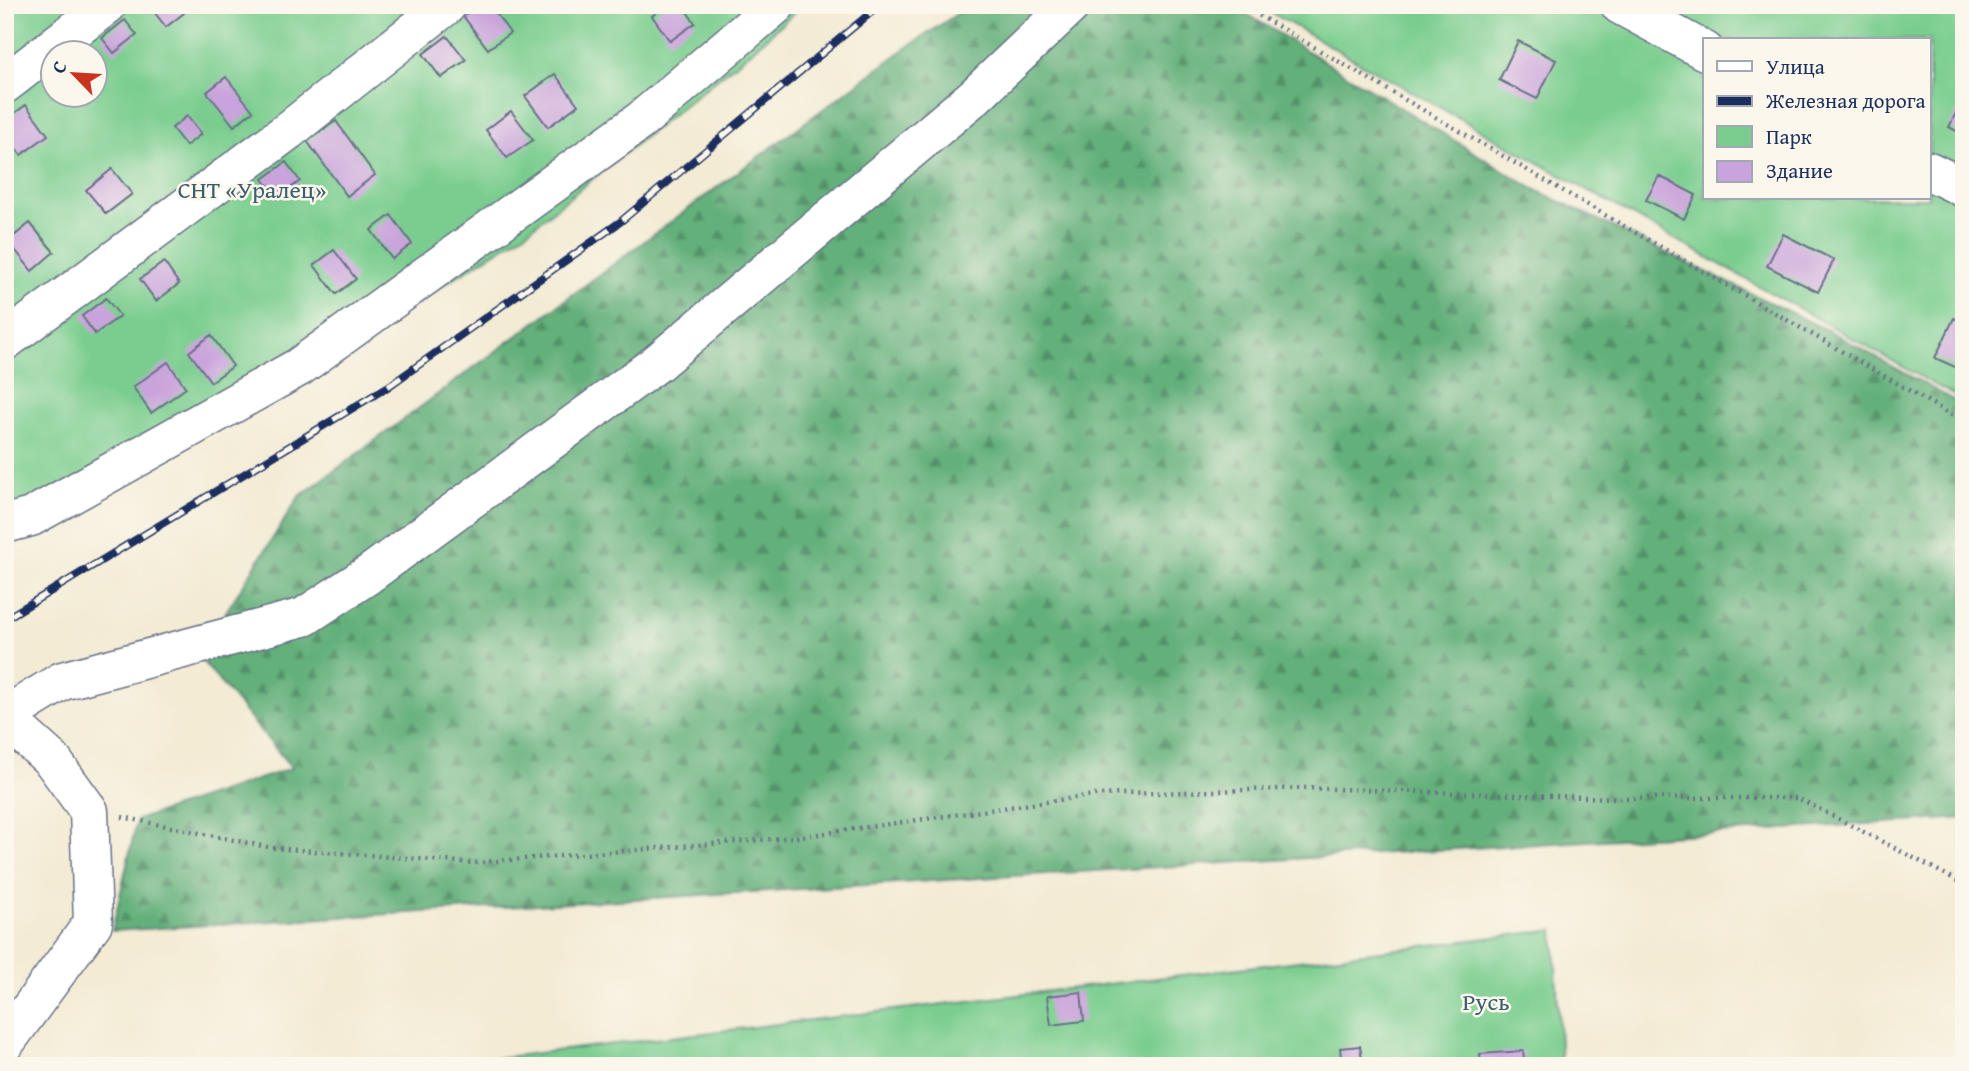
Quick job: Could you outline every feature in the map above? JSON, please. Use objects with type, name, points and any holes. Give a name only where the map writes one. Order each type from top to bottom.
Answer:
[{"type":"street","points":[[5,84],[107,5]]},
{"type":"street","points":[[5,341],[288,131],[447,5]]},
{"type":"street","points":[[5,524],[31,517],[299,367],[640,121],[776,5]]},
{"type":"street","points":[[5,1043],[93,923],[89,811],[52,760],[5,717],[62,681],[303,617],[368,575],[656,364],[975,96],[1070,5]]},
{"type":"street","points":[[1620,5],[1703,50]]},
{"type":"street","points":[[1930,171],[1964,188]]},
{"type":"path","points":[[1241,5],[1964,422]]},
{"type":"path","points":[[89,811],[272,848],[473,863],[797,836],[1095,795],[1306,788],[1617,798],[1798,798],[1964,884]]},
{"type":"green space","name":"СНТ «Уралец»","points":[[5,5],[803,5],[749,53],[525,233],[274,393],[5,547]]},
{"type":"green space","points":[[970,5],[1232,5],[1534,189],[1829,331],[1964,406],[1964,818],[112,931],[137,820],[292,768],[198,656],[299,497],[899,53]]},
{"type":"green space","points":[[1257,5],[1964,5],[1964,401]]},
{"type":"green space","name":"Русь","points":[[1554,930],[1561,1066],[432,1066]]},
{"type":"building","points":[[155,5],[178,5],[184,13],[166,27],[151,8]]},
{"type":"building","points":[[477,5],[490,5],[510,33],[488,49],[463,16]]},
{"type":"building","points":[[666,5],[682,5],[695,23],[670,41],[652,16]]},
{"type":"building","points":[[125,20],[137,35],[114,53],[108,46],[108,38],[102,38]]},
{"type":"building","points":[[447,36],[466,60],[441,78],[423,54]]},
{"type":"building","points":[[1518,41],[1556,60],[1537,99],[1499,80]]},
{"type":"building","points":[[555,74],[578,105],[548,127],[525,96]]},
{"type":"building","points":[[226,77],[253,111],[234,126],[207,92]]},
{"type":"building","points":[[1964,97],[1964,135],[1949,127]]},
{"type":"building","points":[[26,105],[48,135],[21,155],[5,134],[5,120]]},
{"type":"building","points":[[511,111],[533,140],[507,158],[486,130]]},
{"type":"building","points":[[187,116],[201,134],[186,146],[172,128]]},
{"type":"building","points":[[336,121],[375,175],[347,196],[307,141]]},
{"type":"building","points":[[286,162],[300,181],[277,198],[263,179]]},
{"type":"building","points":[[112,169],[132,194],[106,214],[86,190]]},
{"type":"building","points":[[1659,176],[1696,195],[1684,219],[1646,200]]},
{"type":"building","points":[[391,215],[412,244],[392,259],[371,230]]},
{"type":"building","points":[[30,223],[54,252],[32,271],[8,241]]},
{"type":"building","points":[[1783,234],[1834,260],[1818,292],[1767,266]]},
{"type":"building","points":[[334,250],[356,279],[336,294],[314,265]]},
{"type":"building","points":[[164,262],[179,284],[156,301],[140,279]]},
{"type":"building","points":[[106,298],[120,316],[95,334],[82,316]]},
{"type":"building","points":[[1954,318],[1964,323],[1964,371],[1935,358]]},
{"type":"building","points":[[211,335],[233,366],[211,382],[189,352]]},
{"type":"building","points":[[168,362],[186,388],[151,413],[133,387]]},
{"type":"building","points":[[1081,992],[1084,1021],[1051,1025],[1047,996]]},
{"type":"building","points":[[1360,1046],[1363,1066],[1342,1066],[1340,1048]]},
{"type":"building","points":[[1523,1051],[1525,1066],[1481,1066],[1480,1054]]},
{"type":"railway","points":[[5,619],[389,386],[620,222],[880,5]]}]
